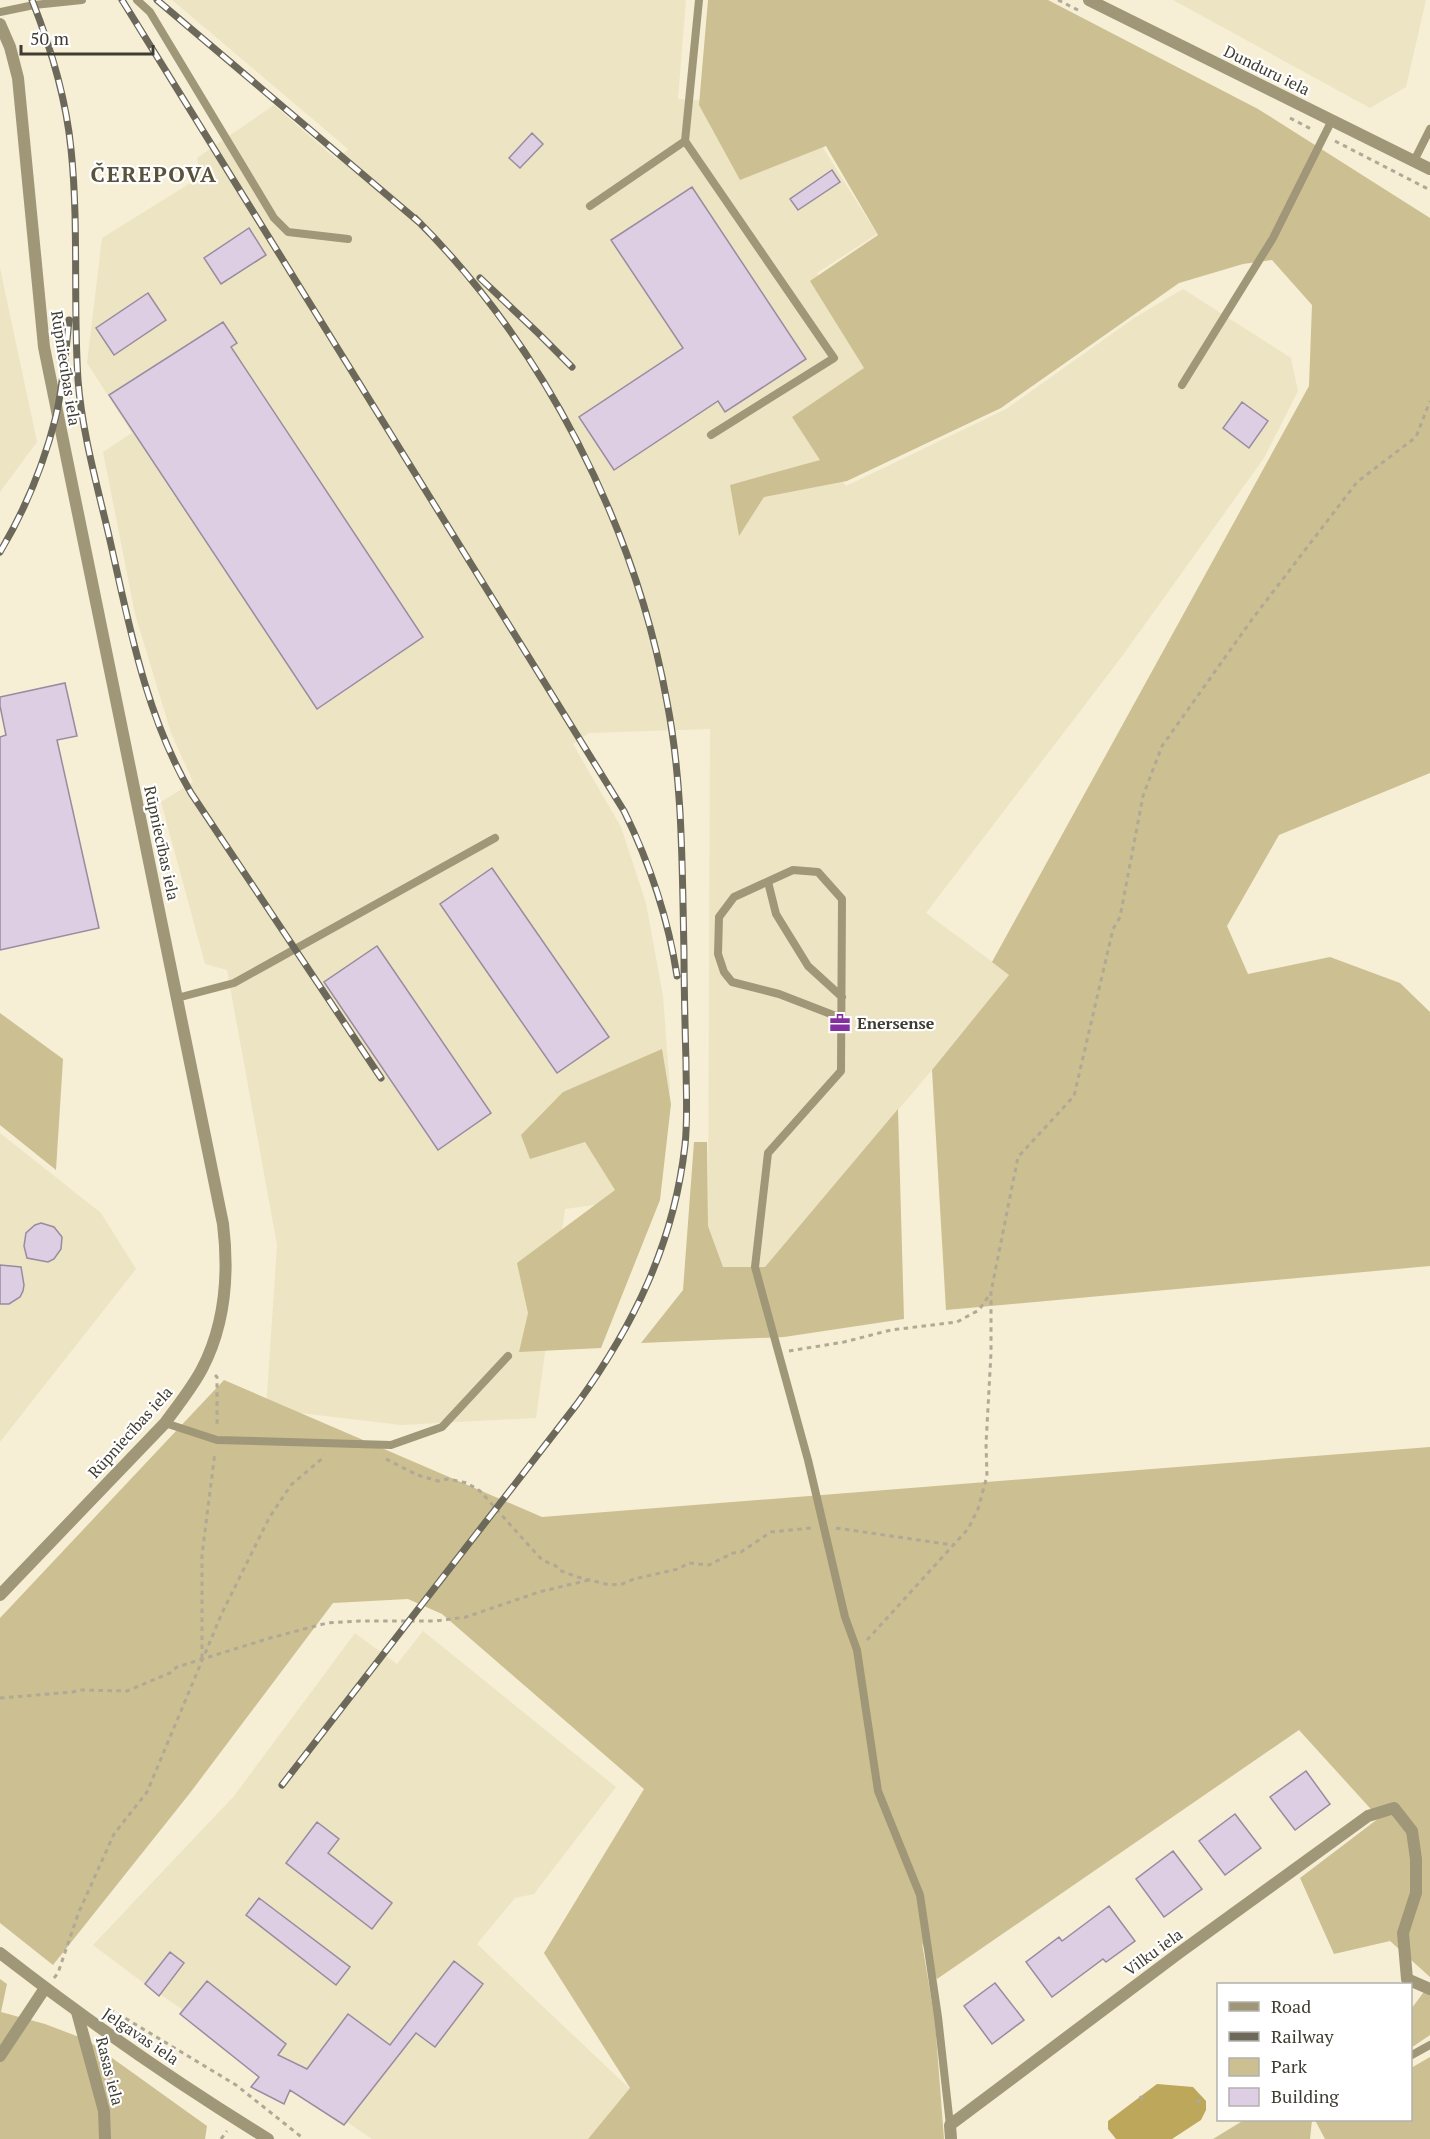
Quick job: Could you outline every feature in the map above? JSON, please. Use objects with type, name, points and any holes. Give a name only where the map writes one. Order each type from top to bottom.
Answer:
[{"type":"street","name":"Dunduru iela","points":[[1089,0],[1430,169]]},
{"type":"street","name":"Rūpniecības iela","points":[[0,24],[10,47],[18,78],[44,347],[221,1212],[226,1246],[222,1308],[215,1336],[202,1368],[185,1396],[165,1423],[0,1594]]},
{"type":"street","name":"Vilku iela","points":[[950,2125],[1179,1953],[1368,1816],[1394,1808],[1412,1831],[1416,1859],[1416,1893],[1403,1933],[1407,1979],[1430,1989]]},
{"type":"street","name":"Jelgavas iela","points":[[0,1953],[77,2012],[214,2106],[268,2139]]},
{"type":"street","points":[[0,2056],[45,1988]]},
{"type":"street","name":"Rasas iela","points":[[77,2012],[104,2111],[105,2139]]},
{"type":"street","points":[[950,2125],[951,2139]]},
{"type":"lane","points":[[0,12],[34,5],[82,0]]},
{"type":"lane","points":[[137,0],[150,12],[274,218],[288,232],[348,239]]},
{"type":"lane","points":[[699,0],[685,141],[834,358],[711,435]]},
{"type":"lane","points":[[1182,385],[1272,238],[1332,120]]},
{"type":"lane","points":[[1414,161],[1430,129]]},
{"type":"lane","points":[[590,206],[685,141]]},
{"type":"lane","points":[[177,998],[234,983],[495,838]]},
{"type":"lane","points":[[842,1018],[778,994],[732,982],[724,972],[718,954],[719,917],[734,897],[793,870],[818,872],[842,899],[842,1018],[841,1071],[768,1153],[755,1267],[824,1526],[845,1617],[857,1650],[878,1791],[920,1895],[938,2017],[950,2125]]},
{"type":"lane","points":[[768,882],[777,914],[808,966],[842,996]]},
{"type":"lane","points":[[165,1423],[217,1440],[391,1445],[442,1427],[508,1356]]},
{"type":"lane","points":[[1412,2055],[1430,2045]]},
{"type":"path","points":[[857,1650],[968,1529],[978,1509],[987,1476],[991,1292],[1018,1157],[1074,1096],[1113,929],[1120,917],[1143,796],[1162,746],[1253,618],[1357,482],[1416,437],[1430,401]]},
{"type":"path","points":[[778,1353],[844,1342],[891,1330],[957,1322],[979,1310],[991,1292]]},
{"type":"path","points":[[202,1368],[217,1377],[217,1440],[202,1555],[202,1659]]},
{"type":"path","points":[[45,1988],[58,1973],[78,1914],[114,1834],[147,1792],[222,1612],[269,1518],[291,1485],[338,1445]]},
{"type":"path","points":[[376,1445],[377,1455],[397,1462],[417,1475],[438,1481],[448,1479],[467,1483],[480,1491],[543,1560],[577,1577],[610,1585],[678,1569],[688,1563],[710,1565],[733,1553],[741,1552],[771,1532],[824,1526],[953,1545]]},
{"type":"path","points":[[0,1698],[79,1690],[128,1691],[177,1667],[327,1623],[360,1620],[436,1621],[466,1617],[539,1592],[591,1580]]},
{"type":"path","points":[[110,2009],[236,2085],[304,2139]]},
{"type":"path","points":[[1140,2096],[1143,2101]]},
{"type":"path","points":[[1197,2103],[1203,2097]]},
{"type":"shaded area","points":[[172,0],[686,0],[678,99],[797,106],[877,234],[817,273],[883,369],[801,424],[846,486],[1006,409],[1134,318],[1183,289],[1291,358],[1298,391],[1264,458],[1123,655],[926,913],[1010,975],[765,1267],[723,1268],[708,1226],[710,729],[589,733],[573,744],[621,827],[646,903],[663,996],[670,1089],[653,1197],[565,1209],[536,1418],[401,1425],[266,1409],[277,1245],[227,970],[205,964],[161,802],[193,782],[171,733],[135,614],[103,452],[132,433],[87,363],[102,238],[200,177],[197,158],[274,105],[337,160],[348,149]]},
{"type":"shaded area","points":[[1173,0],[1426,0],[1406,87],[1370,108]]},
{"type":"shaded area","points":[[0,268],[37,442],[0,492]]},
{"type":"shaded area","points":[[0,1133],[101,1213],[136,1269],[0,1442]]},
{"type":"shaded area","points":[[423,1631],[616,1787],[534,1894],[515,1898],[477,1944],[630,2089],[588,2139],[372,2139],[145,1984],[93,1945],[234,1796],[355,1633],[397,1664]]},
{"type":"shaded area","points":[[1157,2084],[1193,2087],[1206,2101],[1206,2110],[1201,2120],[1172,2139],[1116,2139],[1108,2129],[1108,2121]]},
{"type":"green space","points":[[708,0],[1048,0],[1258,109],[1430,218],[1430,773],[1279,835],[1227,926],[1248,974],[1330,957],[1400,983],[1430,1012],[1430,1266],[946,1310],[932,1070],[1009,975],[992,962],[1309,386],[1312,305],[1272,260],[1243,264],[1179,283],[1001,408],[847,481],[764,497],[739,536],[730,485],[820,460],[792,417],[864,368],[810,281],[878,235],[826,146],[740,180],[699,105]]},
{"type":"green space","points":[[0,1013],[63,1059],[56,1170],[0,1125]]},
{"type":"green space","points":[[662,1049],[671,1104],[660,1200],[601,1348],[519,1352],[528,1313],[517,1263],[615,1190],[585,1142],[530,1159],[521,1135],[563,1092]]},
{"type":"green space","points":[[898,1109],[904,1319],[784,1337],[641,1343],[683,1290],[694,1142],[707,1142],[708,1226],[723,1267],[765,1267]]},
{"type":"green space","points":[[224,1380],[542,1517],[1430,1447],[1430,1977],[1390,1941],[1334,1954],[1300,1878],[1379,1818],[1299,1730],[937,1979],[922,1943],[935,2021],[944,2139],[588,2139],[630,2088],[544,1953],[644,1789],[442,1614],[408,1599],[333,1603],[190,1793],[53,1965],[0,1923],[0,1618]]},
{"type":"green space","points":[[0,1979],[7,1984],[1,2012],[45,2024],[87,2040],[207,2126],[205,2139],[0,2139]]},
{"type":"green space","points":[[1430,1984],[1430,2035],[1412,2047],[1412,2008]]},
{"type":"green space","points":[[1430,2057],[1430,2139],[1325,2139],[1316,2121],[1412,2121],[1412,2067]]},
{"type":"green space","points":[[1242,2121],[1312,2121],[1310,2139],[1213,2139]]},
{"type":"building","points":[[532,133],[543,144],[520,168],[509,158]]},
{"type":"building","points":[[832,170],[840,182],[798,210],[790,199]]},
{"type":"building","points":[[692,187],[806,359],[725,412],[718,401],[614,470],[579,417],[683,348],[611,240]]},
{"type":"building","points":[[249,228],[266,255],[221,284],[204,258]]},
{"type":"building","points":[[148,293],[166,320],[114,355],[96,328]]},
{"type":"building","points":[[223,322],[237,343],[231,347],[423,637],[317,709],[109,395]]},
{"type":"building","points":[[1242,402],[1268,421],[1249,448],[1223,428]]},
{"type":"building","points":[[65,683],[77,736],[57,740],[99,928],[0,950],[0,737],[6,735],[0,697]]},
{"type":"building","points":[[492,868],[609,1037],[557,1073],[440,904]]},
{"type":"building","points":[[377,946],[491,1113],[438,1150],[324,982]]},
{"type":"building","points":[[41,1223],[54,1227],[62,1237],[61,1249],[54,1259],[48,1262],[27,1258],[24,1246],[26,1233]]},
{"type":"building","points":[[0,1265],[21,1267],[23,1291],[20,1297],[9,1304],[0,1304]]},
{"type":"building","points":[[1306,1771],[1330,1804],[1295,1830],[1270,1797]]},
{"type":"building","points":[[1235,1814],[1261,1848],[1225,1875],[1199,1841]]},
{"type":"building","points":[[317,1822],[339,1839],[328,1853],[392,1903],[372,1929],[286,1863]]},
{"type":"building","points":[[1173,1851],[1202,1889],[1164,1917],[1136,1879]]},
{"type":"building","points":[[259,1898],[350,1967],[336,1985],[246,1915]]},
{"type":"building","points":[[1109,1906],[1135,1941],[1106,1962],[1103,1959],[1052,1997],[1026,1962],[1059,1937],[1062,1941]]},
{"type":"building","points":[[170,1952],[184,1963],[159,1996],[145,1984]]},
{"type":"building","points":[[454,1961],[483,1984],[435,2047],[416,2033],[344,2125],[290,2090],[284,2104],[251,2087],[259,2077],[180,2014],[207,1981],[286,2044],[278,2055],[307,2069],[348,2014],[390,2045]]},
{"type":"building","points":[[995,1983],[1024,2020],[992,2044],[964,2006]]},
{"type":"railway","points":[[32,0],[57,73],[71,149],[75,206],[78,380],[83,419],[90,458],[132,635],[150,700],[175,763],[191,793],[381,1078]]},
{"type":"railway","points":[[122,0],[624,811],[657,891],[669,933],[677,976]]},
{"type":"railway","points":[[157,0],[420,223]]},
{"type":"railway","points":[[282,1785],[598,1374],[633,1313],[661,1249],[680,1181],[686,1135],[683,889],[679,795],[667,702],[652,636],[632,570],[607,505],[577,441],[543,380],[504,322],[461,268],[415,218]]},
{"type":"railway","points":[[480,278],[572,367]]},
{"type":"railway","points":[[0,552],[18,520],[46,452],[61,392],[69,320]]},
{"type":"place","name":"Enersense","points":[[840,1023]]},
{"type":"district","name":"ČEREPOVA","points":[[154,173]]}]
